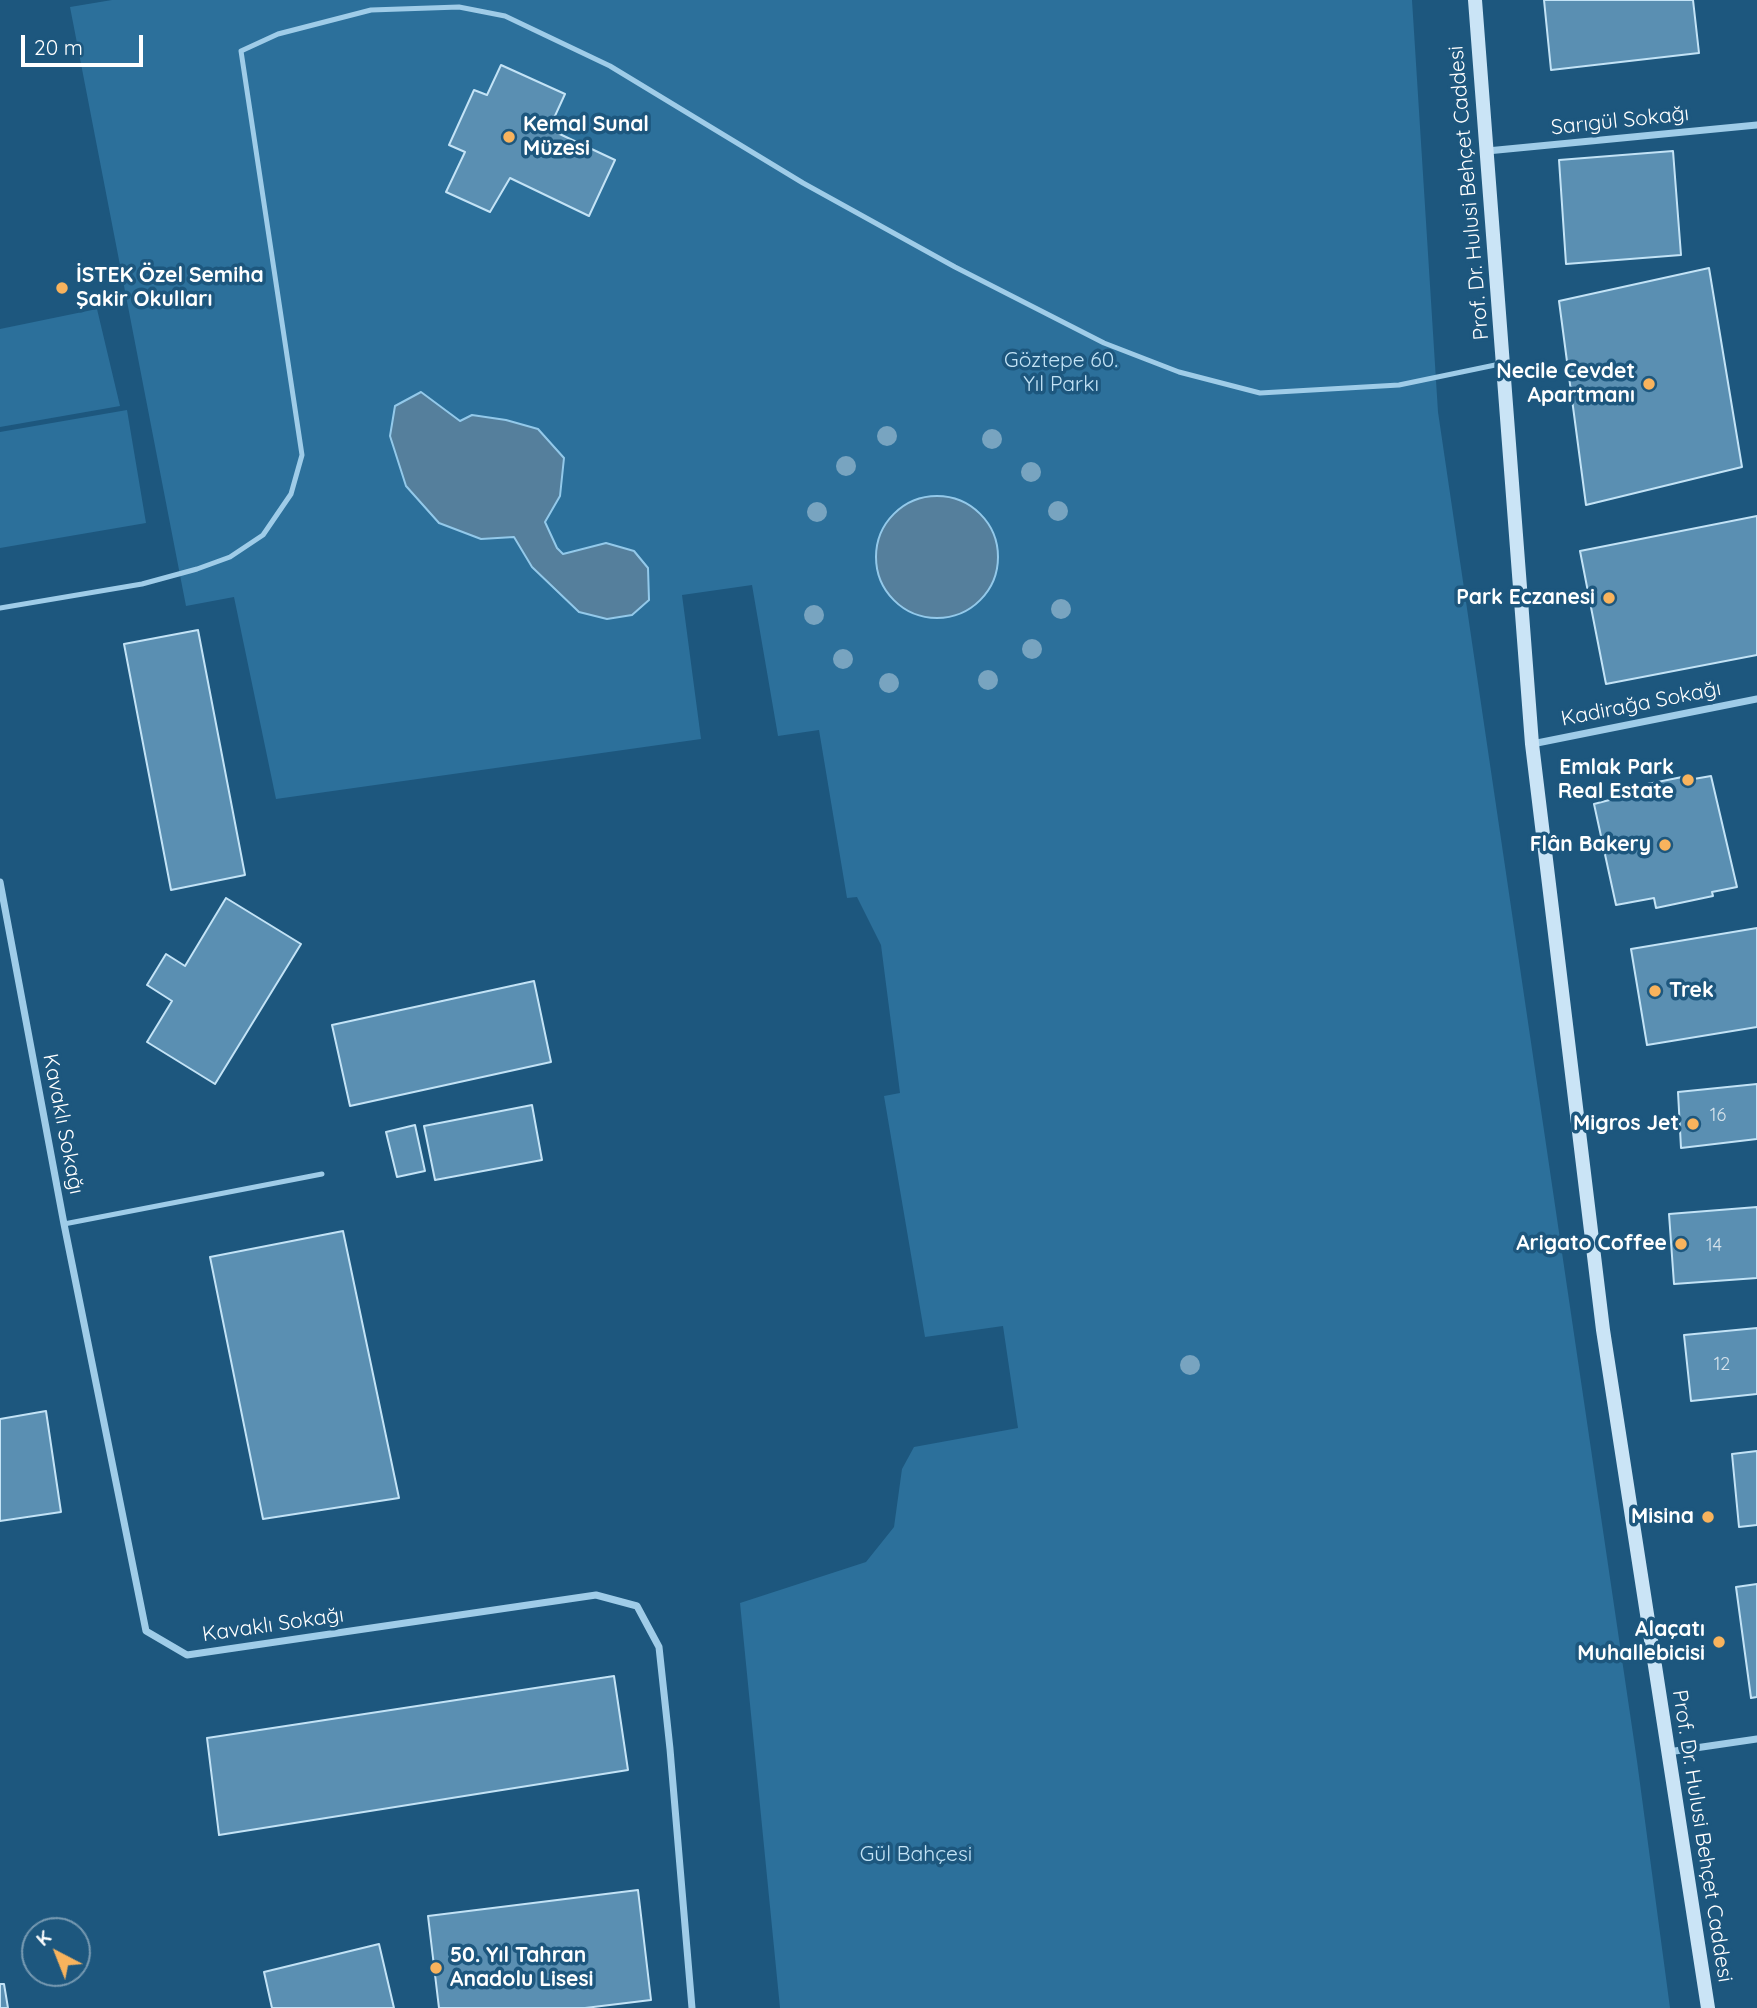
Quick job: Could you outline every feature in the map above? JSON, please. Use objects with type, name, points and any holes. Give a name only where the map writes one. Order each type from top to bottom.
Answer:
[{"type":"street","name":"Prof. Dr. Hulusi Behçet Caddesi","points":[[1475,0],[1532,744],[1603,1330],[1708,2008]]},
{"type":"street","name":"Sarıgül Sokağı","points":[[1486,151],[1757,125]]},
{"type":"street","name":"Kadirağa Sokağı","points":[[1532,744],[1757,699]]},
{"type":"street","name":"Kavaklı Sokağı","points":[[0,882],[64,1224],[146,1631],[187,1655],[596,1595],[637,1606],[659,1647],[692,2008]]},
{"type":"street","points":[[1667,1752],[1757,1739]]},
{"type":"lane","points":[[0,608],[142,584],[230,557],[263,535],[291,494],[302,454],[241,51],[278,34],[371,10],[459,7],[505,16],[610,66],[803,183],[955,267],[1104,343],[1179,372],[1260,393],[1399,385],[1504,363]]},
{"type":"lane","points":[[64,1224],[323,1174]]},
{"type":"green space","name":"Göztepe 60. Yıl Parkı","points":[[112,0],[1412,0],[1438,412],[1637,1761],[1670,2008],[780,2008],[740,1603],[866,1562],[894,1527],[902,1469],[914,1447],[1018,1428],[1003,1326],[925,1337],[884,1096],[900,1093],[881,945],[857,897],[847,898],[819,730],[778,736],[752,585],[682,595],[701,739],[276,799],[234,597],[186,606],[70,7]]},
{"type":"green space","points":[[97,309],[120,406],[0,427],[0,329]]},
{"type":"green space","points":[[127,410],[146,523],[0,548],[0,432]]},
{"type":"shaded area","points":[[421,392],[460,421],[472,415],[506,420],[538,429],[564,458],[560,496],[545,522],[557,548],[563,554],[606,543],[634,551],[648,568],[649,600],[632,615],[607,619],[579,612],[532,567],[514,537],[481,539],[439,523],[406,486],[390,436],[395,406]]},
{"type":"shaded area","points":[[937,496],[960,500],[980,514],[994,534],[998,557],[994,580],[980,600],[960,614],[937,618],[914,614],[894,600],[880,580],[876,557],[880,534],[894,514],[914,500]]},
{"type":"building","points":[[1544,0],[1693,0],[1699,53],[1551,70]]},
{"type":"building","name":"Kemal Sunal Müzesi","points":[[501,65],[565,94],[549,129],[615,160],[589,216],[510,178],[490,212],[446,192],[465,152],[449,145],[474,90],[487,95]]},
{"type":"building","points":[[1673,151],[1681,255],[1566,264],[1559,160]]},
{"type":"building","name":"Necile Cevdet Apartmanı","points":[[1709,268],[1742,467],[1586,505],[1559,301]]},
{"type":"building","points":[[1757,516],[1757,655],[1606,684],[1580,551]]},
{"type":"building","points":[[198,630],[245,875],[171,890],[124,644]]},
{"type":"building","name":"Flân Bakery","points":[[1687,776],[1688,780],[1711,776],[1737,887],[1712,892],[1713,896],[1656,908],[1654,898],[1616,905],[1594,804],[1629,795],[1628,788]]},
{"type":"building","points":[[226,898],[301,944],[215,1084],[147,1042],[172,1001],[147,985],[166,954],[185,966]]},
{"type":"building","points":[[1757,928],[1757,1027],[1647,1045],[1631,949]]},
{"type":"building","points":[[534,981],[551,1062],[350,1106],[332,1025]]},
{"type":"building","points":[[1757,1084],[1757,1139],[1681,1148],[1678,1092]]},
{"type":"building","points":[[532,1105],[542,1160],[435,1180],[424,1126]]},
{"type":"building","points":[[415,1125],[425,1171],[397,1177],[386,1132]]},
{"type":"building","points":[[1757,1207],[1757,1278],[1674,1284],[1669,1214]]},
{"type":"building","points":[[343,1231],[399,1498],[263,1519],[210,1257]]},
{"type":"building","points":[[1757,1328],[1757,1394],[1691,1401],[1684,1335]]},
{"type":"building","points":[[46,1411],[61,1512],[0,1521],[0,1419]]},
{"type":"building","points":[[1757,1451],[1757,1525],[1739,1527],[1732,1454]]},
{"type":"building","points":[[1757,1584],[1757,1697],[1751,1698],[1736,1587]]},
{"type":"building","points":[[614,1676],[628,1770],[219,1835],[207,1738]]},
{"type":"building","points":[[638,1890],[651,2000],[585,2008],[439,2008],[428,1916]]},
{"type":"building","points":[[379,1944],[394,2008],[272,2008],[264,1972]]},
{"type":"building","points":[[0,1984],[4,1984],[8,2008],[0,2008]]},
{"type":"place","name":"Kemal Sunal Müzesi","points":[[509,137]]},
{"type":"place","name":"İSTEK Özel Semiha Şakir Okulları","points":[[62,288]]},
{"type":"place","name":"Necile Cevdet Apartmanı","points":[[1649,384]]},
{"type":"place","name":"Park Eczanesi","points":[[1609,598]]},
{"type":"place","name":"Emlak Park Real Estate","points":[[1688,780]]},
{"type":"place","name":"Flân Bakery","points":[[1665,845]]},
{"type":"place","name":"Trek","points":[[1655,991]]},
{"type":"place","name":"Migros Jet","points":[[1693,1124]]},
{"type":"place","name":"Arigato Coffee","points":[[1681,1244]]},
{"type":"place","name":"Misina","points":[[1708,1517]]},
{"type":"place","name":"Alaçatı Muhallebicisi","points":[[1719,1642]]},
{"type":"place","name":"50. Yıl Tahran Anadolu Lisesi","points":[[436,1968]]},
{"type":"park label","name":"Gül Bahçesi","points":[[916,1855]]}]
